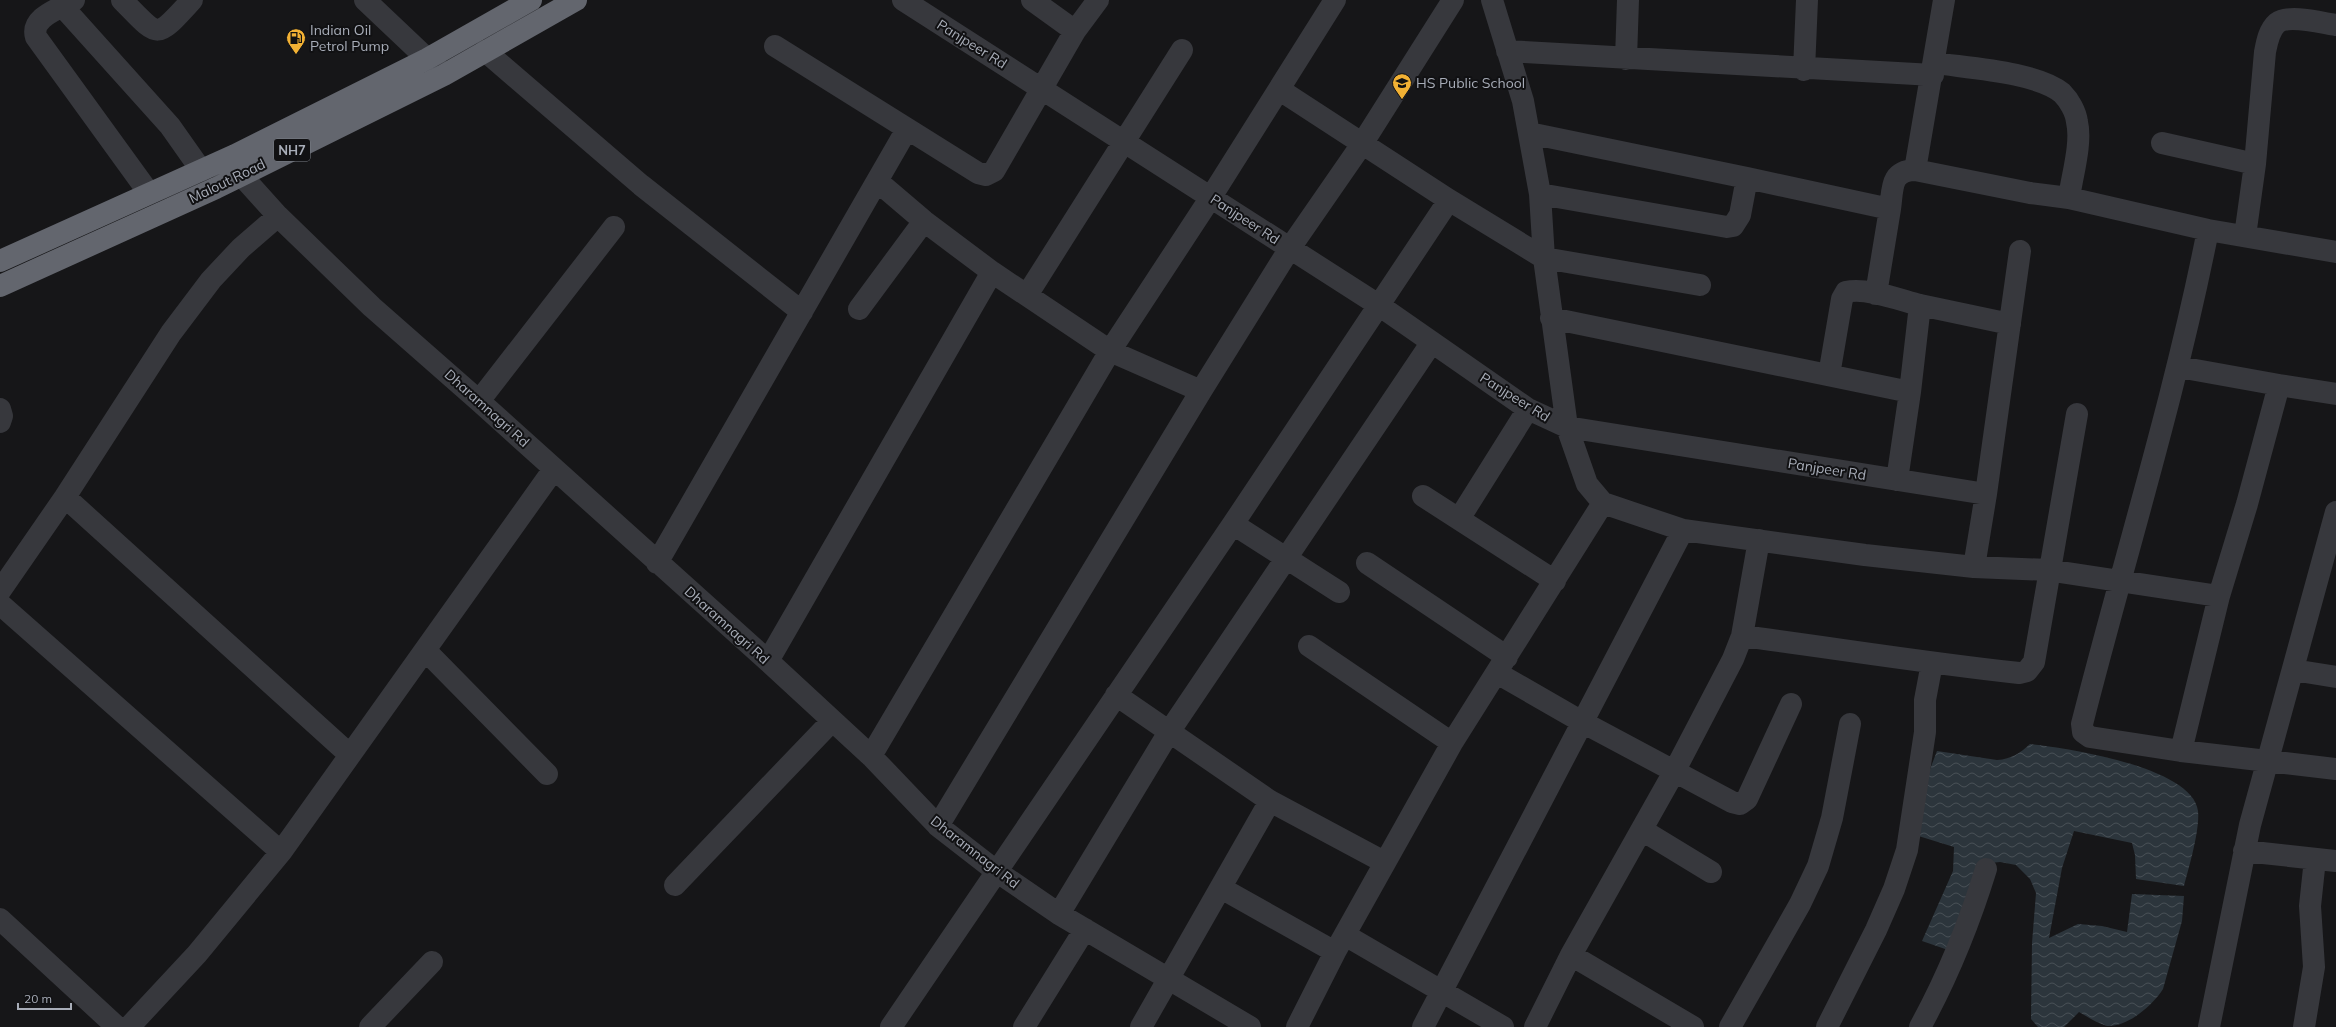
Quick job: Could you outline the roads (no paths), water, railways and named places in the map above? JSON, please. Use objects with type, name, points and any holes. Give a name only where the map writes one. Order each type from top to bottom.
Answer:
[{"type":"highway","name":"Malout Road","points":[[0,261],[201,170],[427,59],[531,0]]},
{"type":"highway","name":"Malout Road","points":[[0,286],[241,175],[444,75],[576,0]]},
{"type":"street","points":[[122,0],[149,28],[157,31],[166,28],[192,0]]},
{"type":"street","points":[[365,0],[444,75]]},
{"type":"street","name":"Panjpeer Rd","points":[[903,0],[1126,141],[1380,306],[1528,409],[1567,427],[1986,494]]},
{"type":"street","points":[[1032,0],[1074,31]]},
{"type":"street","points":[[775,46],[978,173],[986,175],[994,171],[1074,31],[1098,0]]},
{"type":"street","points":[[871,756],[1110,351],[1280,90],[1335,0]]},
{"type":"street","points":[[938,826],[1201,391],[1290,248],[1362,144],[1453,0]]},
{"type":"street","points":[[1492,0],[1523,101],[1540,194],[1544,258],[1567,427],[1587,484],[1603,503],[1683,530],[1865,556],[1974,567],[2048,570],[2219,596]]},
{"type":"street","points":[[1626,59],[1628,0]]},
{"type":"street","points":[[1804,70],[1807,0]]},
{"type":"street","points":[[1916,170],[1934,69],[1944,0]]},
{"type":"street","points":[[150,193],[36,37],[34,29],[38,21],[69,4],[170,126],[201,170]]},
{"type":"street","points":[[2245,236],[2255,164],[2265,52],[2269,35],[2277,23],[2292,19],[2336,25]]},
{"type":"street","points":[[1027,295],[1126,141],[1182,50]]},
{"type":"street","points":[[1507,51],[1804,70],[1934,69],[2024,77],[2045,83],[2062,93],[2074,109],[2078,123],[2078,140],[2069,198]]},
{"type":"street","points":[[485,52],[641,185],[802,312]]},
{"type":"street","points":[[1280,90],[1449,200],[1544,258],[1700,285]]},
{"type":"street","points":[[657,563],[907,129]]},
{"type":"street","points":[[1529,133],[1890,209]]},
{"type":"street","points":[[2162,143],[2255,164]]},
{"type":"street","points":[[1876,294],[1897,175],[1904,171],[1916,170],[2030,193],[2069,198],[2208,230],[2336,252]]},
{"type":"street","name":"Dharamnagri Rd","points":[[241,175],[278,216],[372,307],[479,401],[657,563],[768,661],[871,756],[938,826],[996,871],[1059,914],[1167,979],[1228,1022],[1250,1027]]},
{"type":"street","points":[[1540,194],[1727,227],[1733,226],[1740,215],[1746,178]]},
{"type":"street","points":[[877,181],[924,221],[992,272],[1110,351],[1201,391]]},
{"type":"street","points":[[891,1027],[1233,524],[1380,306],[1449,200]]},
{"type":"street","points":[[0,591],[65,497],[171,333],[221,270],[241,248],[278,216]]},
{"type":"street","points":[[859,309],[924,221]]},
{"type":"street","points":[[479,401],[614,227]]},
{"type":"street","points":[[2208,230],[2179,367],[2119,581],[2082,724],[2083,732],[2090,737],[2181,751],[2336,769]]},
{"type":"street","points":[[1974,567],[1986,494],[2020,251]]},
{"type":"street","points":[[768,661],[992,272]]},
{"type":"street","points":[[1828,375],[1842,299],[1846,292],[1853,290],[2010,324]]},
{"type":"street","points":[[1897,480],[1910,392],[1920,304]]},
{"type":"street","points":[[1551,318],[1910,392]]},
{"type":"street","points":[[1059,914],[1169,732],[1432,342]]},
{"type":"street","points":[[2179,367],[2336,394]]},
{"type":"street","points":[[2181,751],[2219,596],[2247,504],[2279,385]]},
{"type":"street","points":[[0,409],[2,416],[0,422]]},
{"type":"street","points":[[1460,519],[1528,409]]},
{"type":"street","points":[[1742,636],[1932,663],[2019,673],[2027,671],[2034,662],[2048,570],[2077,414]]},
{"type":"street","points":[[129,1027],[197,954],[281,852],[426,651],[554,469]]},
{"type":"street","points":[[1423,496],[1555,580]]},
{"type":"street","points":[[65,497],[350,755]]},
{"type":"street","points":[[1297,1027],[1384,862],[1452,743],[1603,503]]},
{"type":"street","points":[[2209,1027],[2244,851],[2336,512]]},
{"type":"street","points":[[1233,524],[1339,592]]},
{"type":"street","points":[[1424,1027],[1441,991],[1584,723],[1683,530]]},
{"type":"street","points":[[1535,1027],[1571,955],[1674,772],[1733,659],[1742,636],[1759,540]]},
{"type":"street","points":[[1367,563],[1502,665],[1584,723],[1732,802],[1740,804],[1747,799],[1791,704]]},
{"type":"street","points":[[0,604],[281,852]]},
{"type":"street","points":[[1309,646],[1452,743]]},
{"type":"street","points":[[426,651],[547,774]]},
{"type":"street","points":[[1827,1027],[1876,930],[1894,890],[1907,850],[1926,732],[1925,700],[1932,663]]},
{"type":"street","points":[[2293,670],[2336,677]]},
{"type":"street","points":[[1116,695],[1270,801],[1384,862]]},
{"type":"street","points":[[675,885],[832,721]]},
{"type":"street","points":[[1730,1027],[1800,904],[1818,866],[1832,818],[1850,724]]},
{"type":"street","points":[[1141,1027],[1167,979],[1270,801]]},
{"type":"street","points":[[1642,830],[1711,872]]},
{"type":"street","points":[[2244,851],[2326,860],[2310,906],[2314,967],[2304,1027]]},
{"type":"street","points":[[1920,1027],[1955,959],[1971,917],[1986,869]]},
{"type":"street","points":[[1221,888],[1441,991],[1503,1027]]},
{"type":"street","points":[[0,919],[117,1027]]},
{"type":"street","points":[[1024,1027],[1085,929]]},
{"type":"street","points":[[1571,955],[1693,1027]]},
{"type":"street","points":[[370,1027],[432,962]]},
{"type":"water","points":[[2030,744],[2098,755],[2126,762],[2152,772],[2175,783],[2191,796],[2198,811],[2196,838],[2184,886],[2136,879],[2135,855],[2132,843],[2074,831],[2062,868],[2049,938],[2078,924],[2102,926],[2127,932],[2132,894],[2184,896],[2182,921],[2163,989],[2153,1002],[2139,1014],[2123,1023],[2107,1026],[2096,1022],[2079,1012],[2064,1027],[2038,1027],[2031,1019],[2032,943],[2036,893],[2030,879],[2016,865],[2000,862],[1981,864],[1951,951],[1922,941],[1953,871],[1954,847],[1912,834],[1919,798],[1937,751],[1997,760],[2015,755]]},
{"type":"place","name":"Indian Oil Petrol Pump","points":[[296,55]]},
{"type":"place","name":"HS Public School","points":[[1402,100]]}]
